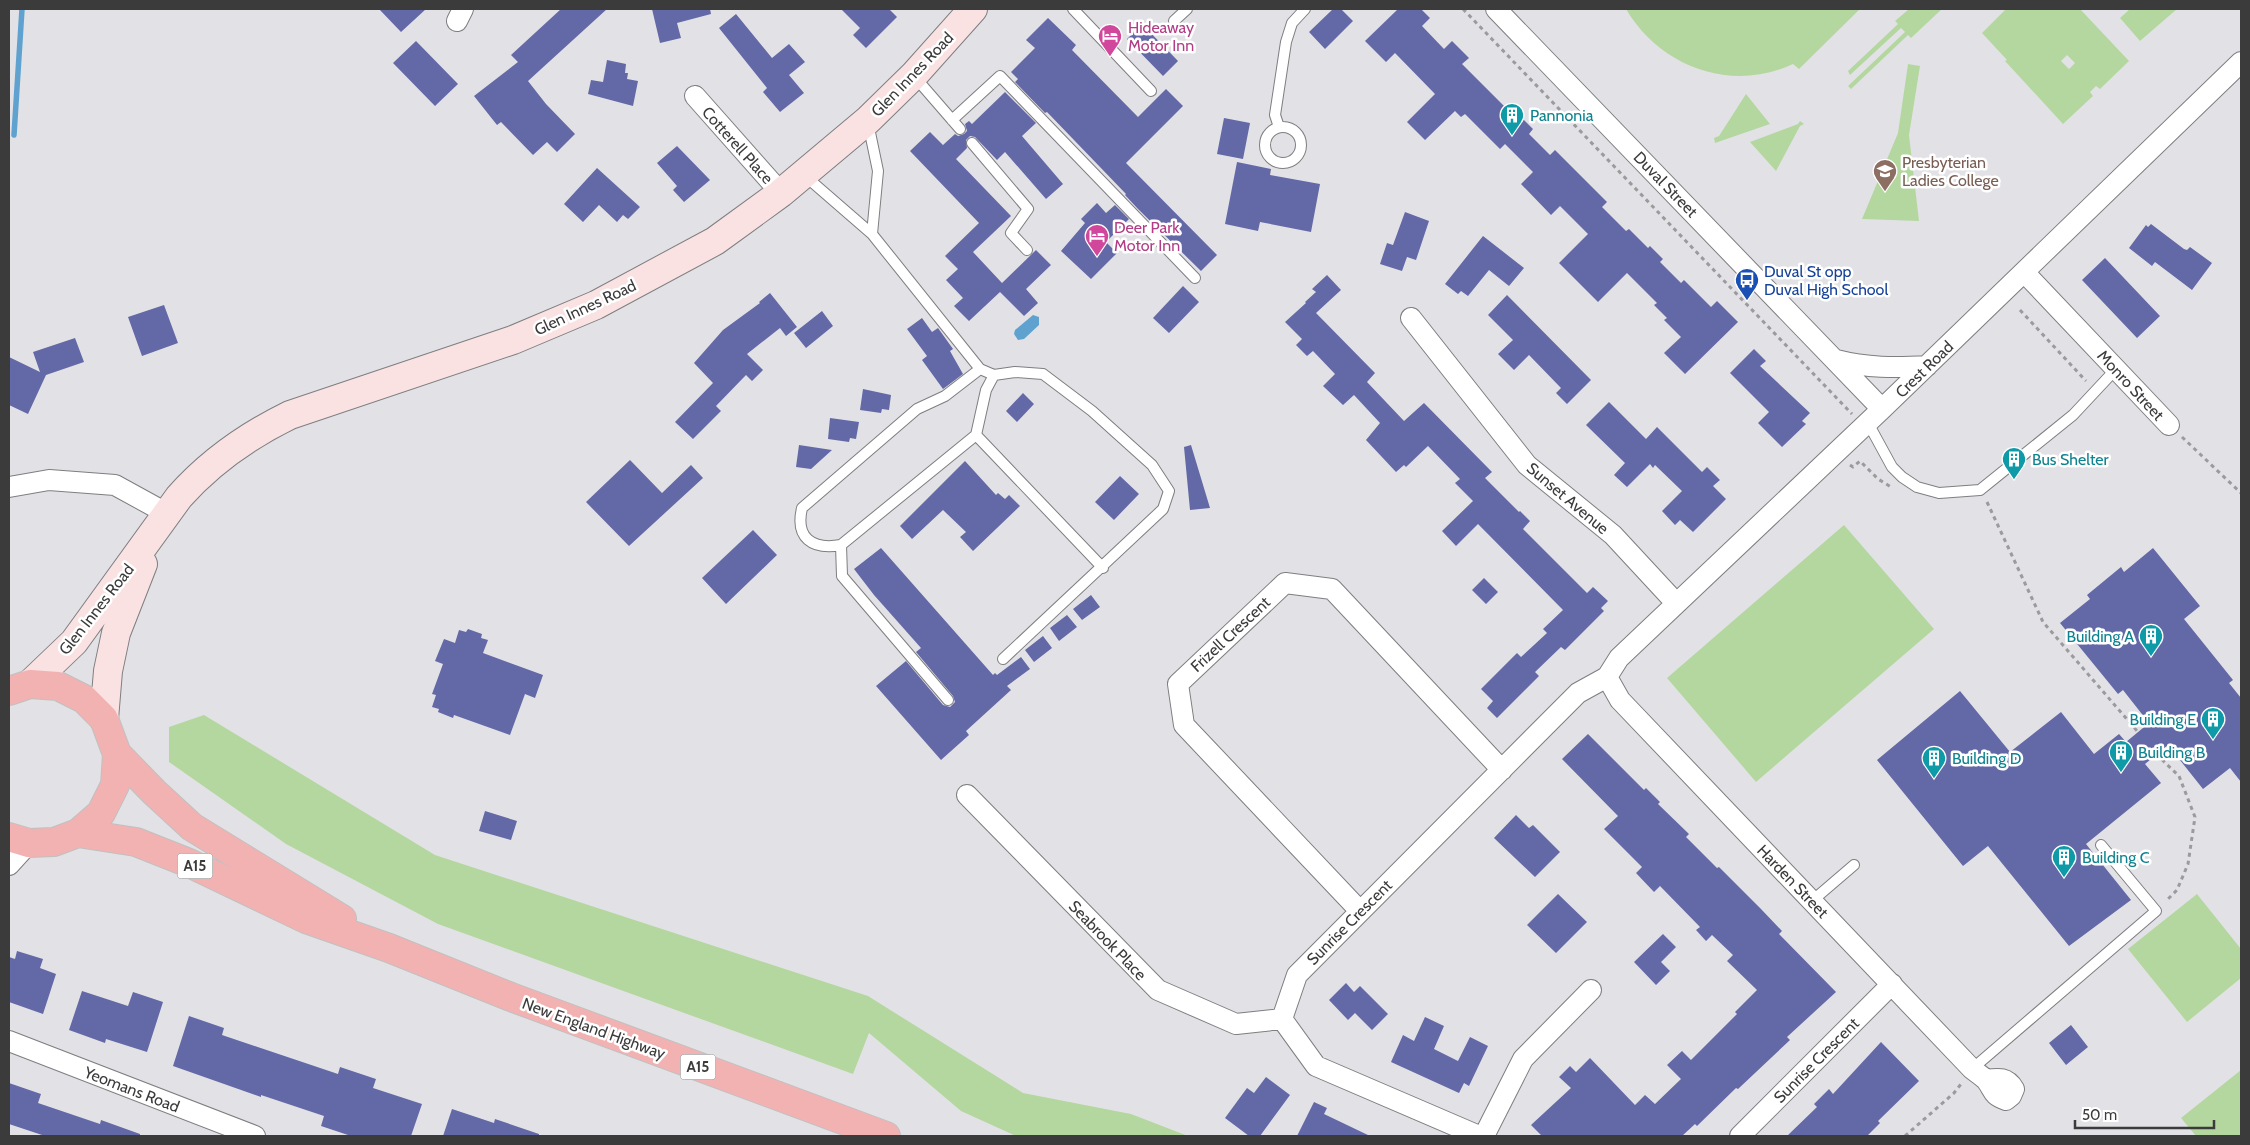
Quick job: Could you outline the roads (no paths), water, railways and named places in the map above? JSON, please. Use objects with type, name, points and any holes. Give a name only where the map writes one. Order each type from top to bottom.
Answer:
[{"type":"highway","name":"A15","points":[[19,688],[58,686],[84,699],[104,719],[117,754],[115,785],[101,813],[78,833],[54,842],[19,840]]},
{"type":"highway","name":"New England Highway","points":[[117,754],[192,827],[389,948]]},
{"type":"highway","name":"New England Highway","points":[[78,833],[136,842],[189,863],[306,919],[389,948],[511,998],[886,1136]]},
{"type":"main road","name":"Glen Innes Road","points":[[19,688],[74,642],[195,478],[212,463],[258,430],[290,415],[513,340],[596,305],[715,241],[804,175],[868,120],[914,76],[973,9]]},
{"type":"main road","name":"Glen Innes Road","points":[[104,719],[108,671],[116,633],[161,522]]},
{"type":"street","name":"Duval Street","points":[[1496,9],[1882,409]]},
{"type":"street","name":"Crest Road","points":[[1608,677],[1619,658],[1860,418],[1882,409],[2241,62]]},
{"type":"street","name":"Cotterell Place","points":[[695,96],[781,193]]},
{"type":"street","name":"Monro Street","points":[[2024,272],[2169,425]]},
{"type":"street","name":"Sunset Avenue","points":[[1411,318],[1527,465],[1613,535],[1676,603]]},
{"type":"street","points":[[1836,360],[1881,368],[1927,366]]},
{"type":"street","points":[[9,487],[49,480],[115,484],[161,522]]},
{"type":"street","name":"Frizell Crescent","points":[[1360,911],[1184,725],[1178,684],[1285,583],[1332,590],[1502,770]]},
{"type":"street","name":"Sunrise Crescent","points":[[1282,1019],[1297,975],[1578,693],[1608,677]]},
{"type":"street","name":"Harden Street","points":[[1608,677],[1620,700],[1892,984],[1974,1076]]},
{"type":"street","name":"Seabrook Place","points":[[967,795],[1158,990],[1236,1024],[1282,1019]]},
{"type":"street","points":[[9,865],[19,840]]},
{"type":"street","name":"Sunrise Crescent","points":[[1740,1136],[1892,984]]},
{"type":"street","points":[[1484,1136],[1523,1059],[1591,990]]},
{"type":"street","points":[[1282,1019],[1316,1066],[1479,1136]]},
{"type":"street","name":"Yeomans Road","points":[[9,1041],[255,1136]]},
{"type":"lane","points":[[1073,9],[1151,91]]},
{"type":"lane","points":[[1174,21],[1188,9]]},
{"type":"lane","points":[[1279,127],[1275,115],[1286,42],[1292,22],[1305,9]]},
{"type":"lane","points":[[914,76],[960,129]]},
{"type":"lane","points":[[952,120],[1000,76],[1195,278]]},
{"type":"lane","points":[[868,120],[878,171],[872,234]]},
{"type":"lane","points":[[972,143],[1028,209],[1011,233],[1027,250]]},
{"type":"lane","points":[[804,175],[872,234],[980,368],[994,376],[1015,372],[1043,374],[1092,412],[1152,465],[1169,491],[1163,509],[1103,568],[1003,659]]},
{"type":"lane","points":[[980,368],[945,396],[917,409],[802,508],[799,523],[803,534],[813,543],[826,548],[841,545],[976,436],[986,390],[994,376]]},
{"type":"lane","points":[[1860,418],[1892,467],[1902,477],[1918,486],[1939,493],[1980,490],[2073,415],[2116,369]]},
{"type":"lane","points":[[976,436],[1103,568]]},
{"type":"lane","points":[[841,545],[842,576],[948,700]]},
{"type":"lane","points":[[1974,1076],[2156,910],[2101,845]]},
{"type":"lane","points":[[1812,901],[1854,865]]},
{"type":"water","points":[[1033,315],[1039,317],[1039,325],[1024,339],[1018,340],[1014,334],[1015,330]]},
{"type":"waterway","points":[[14,135],[22,9]]},
{"type":"place","name":"Hideaway Motor Inn","points":[[1110,57]]},
{"type":"place","name":"Pannonia","points":[[1512,136]]},
{"type":"place","name":"Presbyterian Ladies College","points":[[1885,192]]},
{"type":"place","name":"Deer Park Motor Inn","points":[[1097,257]]},
{"type":"place","name":"Duval St opp Duval High School","points":[[1747,301]]},
{"type":"place","name":"Bus Shelter","points":[[2014,480]]},
{"type":"place","name":"Building A","points":[[2151,657]]},
{"type":"place","name":"Building E","points":[[2213,740]]},
{"type":"place","name":"Building B","points":[[2121,773]]},
{"type":"place","name":"Building D","points":[[1934,779]]},
{"type":"place","name":"Building C","points":[[2064,878]]}]
